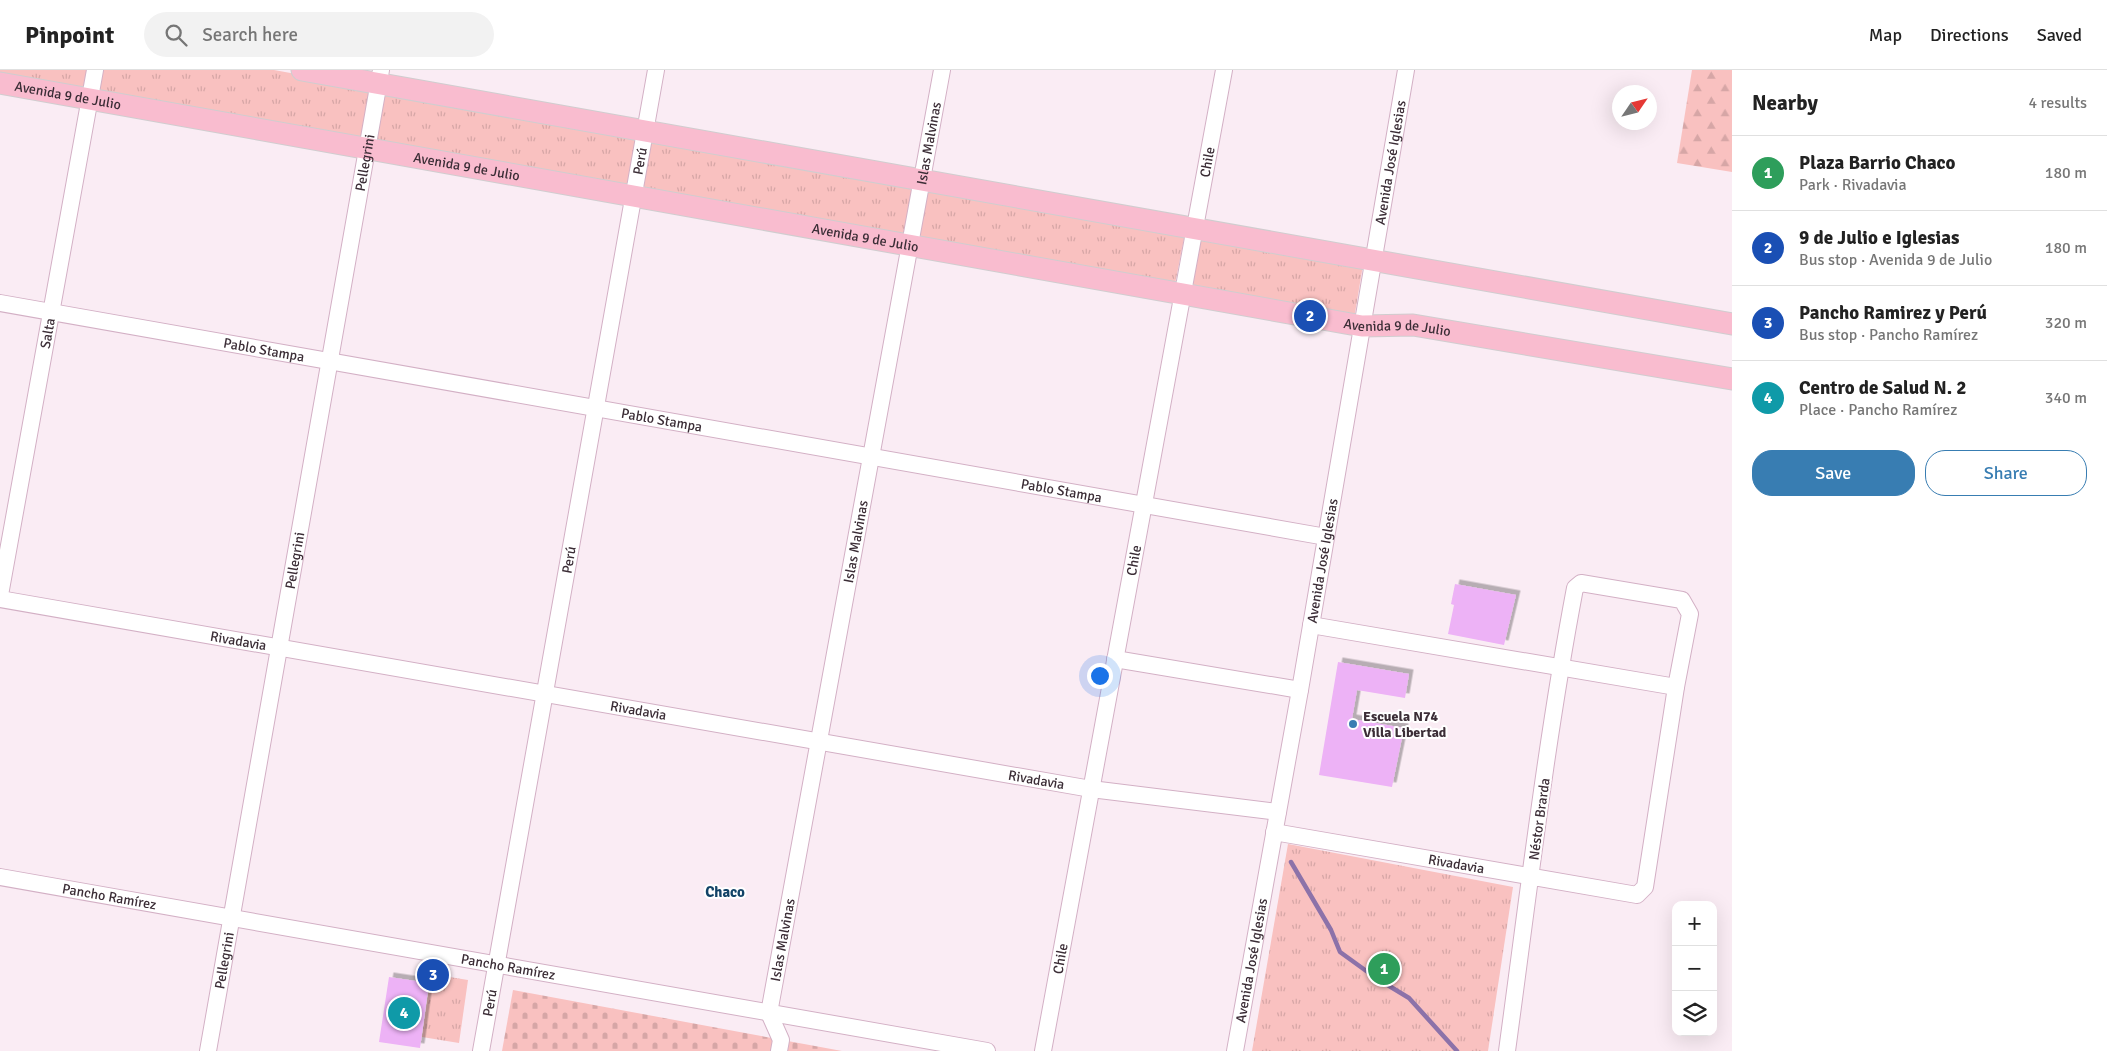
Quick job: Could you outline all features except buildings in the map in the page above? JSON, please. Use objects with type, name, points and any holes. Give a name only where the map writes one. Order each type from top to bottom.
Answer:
[{"type":"main road","points":[[302,70],[380,77],[646,131],[1732,324]]},
{"type":"main road","name":"Avenida 9 de Julio","points":[[0,83],[1362,326],[1413,325],[1732,379]]},
{"type":"street","name":"Salta","points":[[0,597],[95,70]]},
{"type":"street","name":"Perú","points":[[481,1051],[656,70]]},
{"type":"street","name":"Islas Malvinas","points":[[769,1013],[942,70]]},
{"type":"street","name":"Chile","points":[[1043,1051],[1224,70]]},
{"type":"street","name":"Avenida José Iglesias","points":[[1235,1051],[1300,690],[1406,70]]},
{"type":"street","name":"Pellegrini","points":[[208,1051],[380,77]]},
{"type":"street","name":"Pablo Stampa","points":[[0,302],[1326,537]]},
{"type":"street","name":"Néstor Brarda","points":[[1507,1051],[1560,667],[1575,588],[1581,584],[1682,600],[1690,614],[1676,687]]},
{"type":"street","name":"Rivadavia","points":[[0,597],[1091,789],[1278,812]]},
{"type":"street","points":[[1311,625],[1676,687]]},
{"type":"street","points":[[1115,659],[1300,690]]},
{"type":"street","name":"Rivadavia","points":[[1274,832],[1531,875],[1637,895],[1645,887],[1676,687]]},
{"type":"street","name":"Pancho Ramírez","points":[[0,877],[987,1051]]},
{"type":"street","points":[[769,1013],[781,1040],[779,1051]]},
{"type":"green space","points":[[0,70],[88,70],[84,90],[0,75]]},
{"type":"green space","points":[[101,70],[274,70],[373,88],[363,142],[97,94]]},
{"type":"green space","points":[[1692,70],[1732,70],[1732,172],[1677,163]]},
{"type":"green space","points":[[383,91],[637,137],[629,188],[374,143]]},
{"type":"green space","points":[[650,138],[913,186],[904,237],[643,191]]},
{"type":"green space","points":[[926,188],[1185,234],[1175,284],[919,240]]},
{"type":"green space","points":[[1201,237],[1363,265],[1354,319],[1192,288]]},
{"type":"green space","points":[[1288,844],[1513,887],[1488,1051],[1252,1051]]},
{"type":"green space","points":[[431,974],[468,980],[459,1043],[422,1037]]},
{"type":"green space","points":[[513,990],[842,1051],[502,1051]]},
{"type":"waterway","points":[[1291,862],[1331,930],[1340,952],[1376,978],[1409,998],[1457,1051]]},
{"type":"place","name":"9 de Julio e Iglesias","points":[[1310,316]]},
{"type":"place","name":"Escuela N74 Villa Libertad","points":[[1353,724]]},
{"type":"place","name":"Plaza Barrio Chaco","points":[[1384,969]]},
{"type":"place","name":"Pancho Ramirez y Perú","points":[[433,975]]},
{"type":"place","name":"Centro de Salud N. 2","points":[[404,1013]]},
{"type":"district","name":"Chaco","points":[[725,892]]}]
